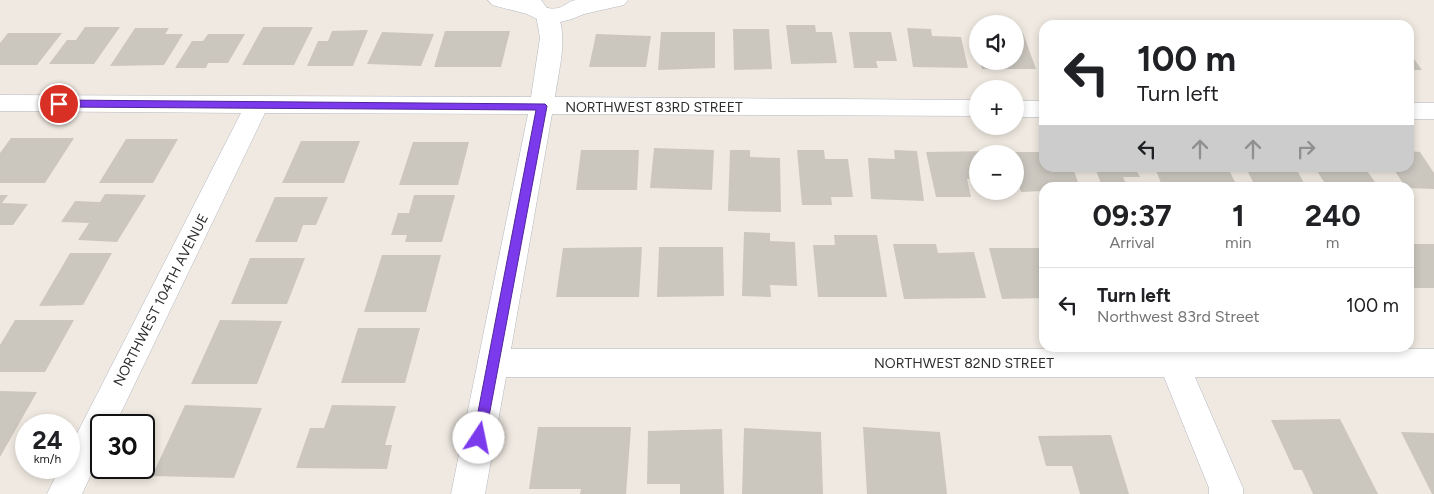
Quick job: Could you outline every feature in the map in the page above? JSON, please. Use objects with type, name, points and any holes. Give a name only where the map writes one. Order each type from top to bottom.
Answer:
[{"type":"street","points":[[499,0],[556,12],[617,0]]},
{"type":"street","points":[[468,494],[542,106],[556,12]]},
{"type":"street","name":"NORTHWEST 83RD STREET","points":[[0,103],[258,106],[969,108]]},
{"type":"street","name":"NORTHWEST 104TH AVENUE","points":[[64,494],[258,106]]},
{"type":"street","points":[[1024,108],[1039,109]]},
{"type":"street","points":[[1414,110],[1434,111]]},
{"type":"street","name":"NORTHWEST 82ND STREET","points":[[494,363],[1434,363]]},
{"type":"street","points":[[1174,363],[1226,488],[1226,494]]},
{"type":"building","points":[[786,25],[815,25],[816,32],[832,32],[837,63],[791,64]]},
{"type":"building","points":[[85,27],[120,27],[94,64],[49,64],[67,40],[76,40]]},
{"type":"building","points":[[263,27],[313,27],[294,65],[242,65]]},
{"type":"building","points":[[135,28],[169,28],[165,34],[183,34],[164,65],[110,66]]},
{"type":"building","points":[[907,28],[931,29],[932,36],[961,37],[968,68],[913,67]]},
{"type":"building","points":[[733,29],[769,29],[772,69],[734,70]]},
{"type":"building","points":[[368,30],[353,66],[307,66],[318,41],[328,41],[332,31]]},
{"type":"building","points":[[445,31],[510,31],[501,67],[434,67]]},
{"type":"building","points":[[382,32],[434,34],[421,66],[367,64]]},
{"type":"building","points":[[661,32],[715,32],[715,68],[658,70]]},
{"type":"building","points":[[849,32],[891,32],[897,61],[876,61],[878,68],[854,68]]},
{"type":"building","points":[[8,33],[62,33],[37,65],[0,65],[0,43]]},
{"type":"building","points":[[208,34],[245,34],[228,63],[208,63],[206,68],[175,68],[192,41],[203,41]]},
{"type":"building","points":[[596,34],[651,36],[646,67],[589,67]]},
{"type":"building","points":[[1024,36],[1036,69],[1024,69]]},
{"type":"building","points":[[1414,59],[1422,70],[1414,70]]},
{"type":"building","points":[[11,138],[74,138],[45,183],[0,183],[0,153]]},
{"type":"building","points":[[126,139],[178,139],[153,183],[99,183]]},
{"type":"building","points":[[301,141],[360,141],[344,183],[282,183]]},
{"type":"building","points":[[413,142],[469,142],[458,185],[399,185]]},
{"type":"building","points":[[654,148],[714,150],[712,190],[650,188]]},
{"type":"building","points":[[581,150],[639,150],[637,190],[576,190]]},
{"type":"building","points":[[730,150],[750,150],[750,157],[780,158],[781,212],[728,211]]},
{"type":"building","points":[[797,150],[824,150],[825,159],[848,159],[853,197],[831,197],[832,205],[802,205]]},
{"type":"building","points":[[894,150],[917,151],[924,201],[871,199],[868,158],[895,159]]},
{"type":"building","points":[[969,151],[969,179],[967,179],[969,197],[936,197],[926,152]]},
{"type":"building","points":[[1414,151],[1420,152],[1434,173],[1434,189],[1414,188],[1414,182],[1402,182],[1396,172],[1414,172]]},
{"type":"building","points":[[1024,152],[1039,152],[1039,172],[1074,172],[1078,182],[1039,182],[1039,191],[1024,192]]},
{"type":"building","points":[[1097,172],[1137,172],[1140,177],[1123,177],[1125,182],[1100,182]]},
{"type":"building","points":[[1157,172],[1230,172],[1235,182],[1161,182]]},
{"type":"building","points":[[1248,172],[1298,172],[1303,182],[1253,182]]},
{"type":"building","points":[[1318,172],[1368,172],[1375,182],[1324,182]]},
{"type":"building","points":[[105,194],[146,195],[117,242],[78,240],[89,223],[61,222],[75,201],[100,202]]},
{"type":"building","points":[[0,195],[8,195],[2,203],[28,204],[13,225],[0,225]]},
{"type":"building","points":[[414,195],[455,195],[442,242],[405,242],[407,235],[391,235],[398,213],[409,213]]},
{"type":"building","points":[[275,197],[328,197],[316,225],[303,225],[297,242],[255,242]]},
{"type":"building","points":[[744,232],[770,233],[770,241],[795,242],[797,286],[770,285],[771,297],[742,296]]},
{"type":"building","points":[[834,235],[877,235],[887,297],[818,297],[813,245],[835,245]]},
{"type":"building","points":[[893,244],[936,244],[938,253],[974,252],[986,298],[904,299]]},
{"type":"building","points":[[1414,244],[1434,244],[1434,288],[1414,288]]},
{"type":"building","points":[[642,247],[639,297],[556,297],[563,248]]},
{"type":"building","points":[[659,247],[723,247],[724,296],[657,297]]},
{"type":"building","points":[[989,248],[1039,248],[1039,298],[1002,299]]},
{"type":"building","points":[[70,253],[112,253],[83,305],[39,306]]},
{"type":"building","points":[[382,255],[441,255],[426,312],[364,312]]},
{"type":"building","points":[[250,258],[305,258],[287,304],[231,304]]},
{"type":"building","points":[[15,320],[74,320],[45,372],[0,372],[0,345]]},
{"type":"building","points":[[220,320],[282,321],[257,384],[191,384]]},
{"type":"building","points":[[358,328],[420,328],[405,383],[341,383]]},
{"type":"building","points":[[0,391],[37,392],[24,414],[15,414],[15,431],[0,457]]},
{"type":"building","points":[[185,405],[262,408],[234,478],[155,476],[155,470]]},
{"type":"building","points":[[332,405],[396,406],[385,445],[392,445],[387,469],[296,468],[310,428],[324,428]]},
{"type":"building","points":[[1340,419],[1378,494],[1313,494],[1302,470],[1294,470],[1271,420]]},
{"type":"building","points":[[538,427],[631,427],[626,494],[580,494],[581,489],[529,489]]},
{"type":"building","points":[[863,427],[940,432],[947,494],[867,494]]},
{"type":"building","points":[[744,428],[821,432],[823,494],[742,494]]},
{"type":"building","points":[[722,429],[724,494],[680,494],[680,484],[647,484],[648,431]]},
{"type":"building","points":[[1401,432],[1434,433],[1434,494],[1432,494]]},
{"type":"building","points":[[1111,435],[1129,494],[1080,494],[1072,466],[1046,466],[1038,436]]},
{"type":"route","points":[[59,104],[542,106],[479,438]]}]
